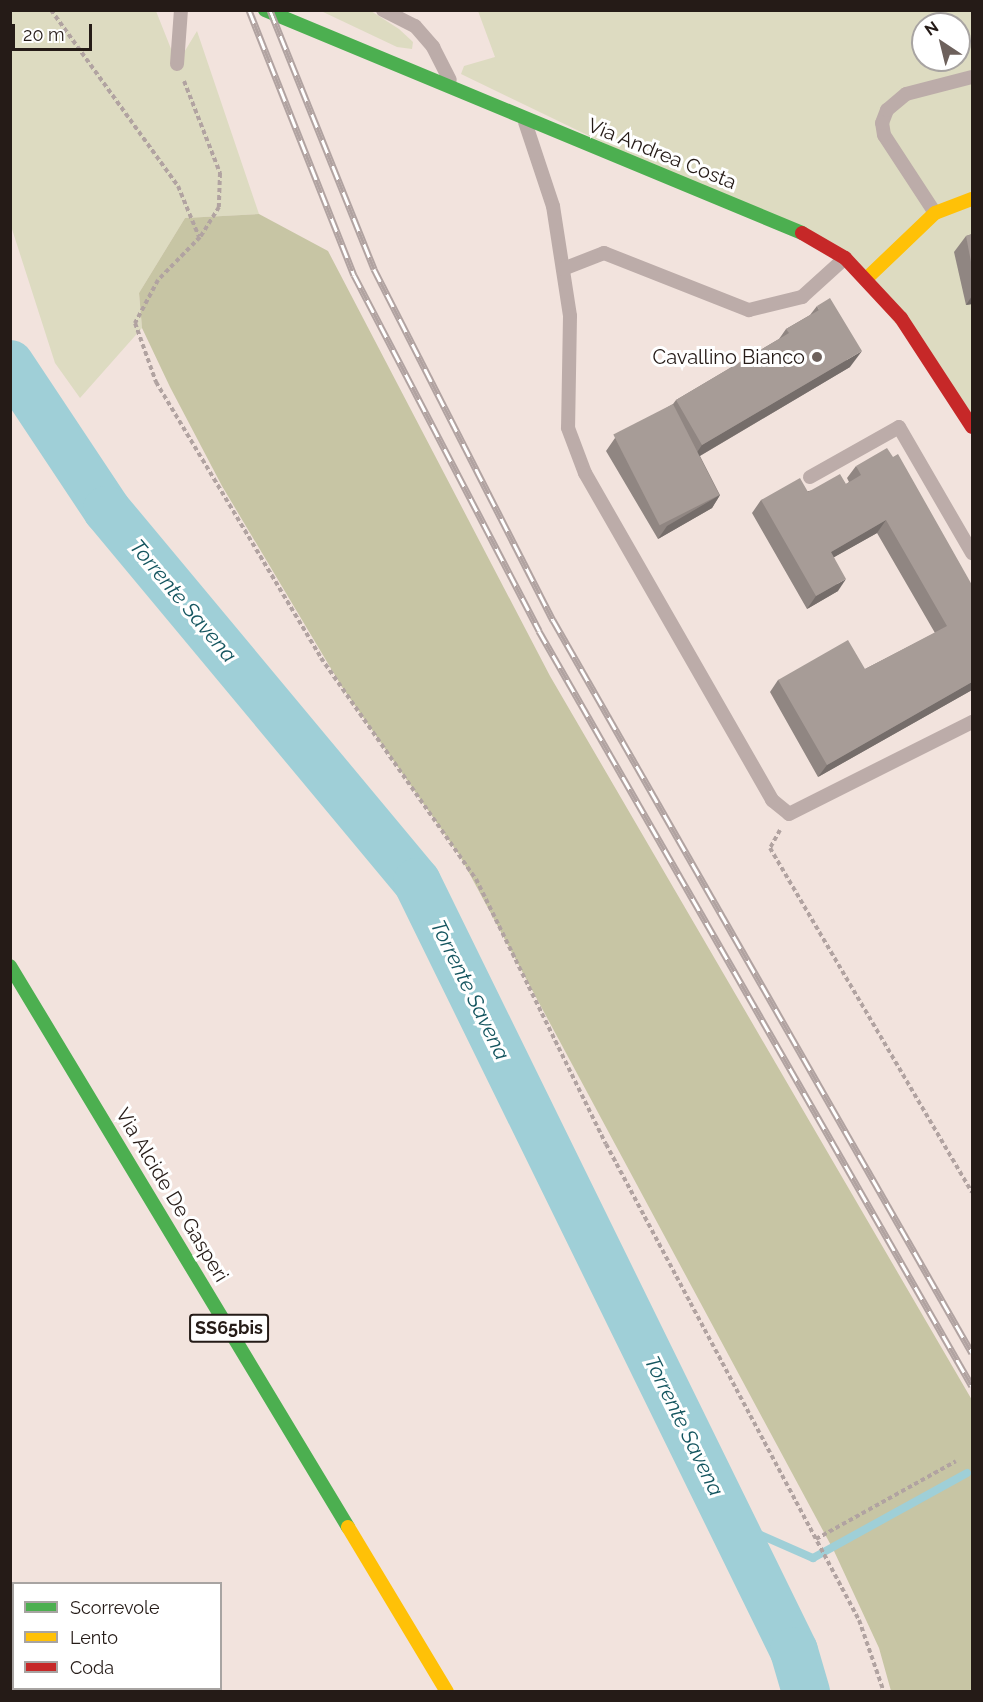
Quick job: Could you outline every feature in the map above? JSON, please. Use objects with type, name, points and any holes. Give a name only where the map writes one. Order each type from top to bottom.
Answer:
[{"type":"main road","name":"Via Andrea Costa","points":[[265,10],[279,14],[459,94],[789,228],[845,258],[867,278],[901,318],[972,427]]},
{"type":"main road","points":[[867,278],[935,213],[972,199]]},
{"type":"main road","name":"Via Alcide De Gasperi","points":[[10,966],[447,1692]]},
{"type":"lane","points":[[177,64],[181,10]]},
{"type":"lane","points":[[383,10],[415,26],[433,47],[459,94]]},
{"type":"lane","points":[[935,213],[884,135],[882,123],[887,110],[906,94],[972,77]]},
{"type":"lane","points":[[524,120],[553,206],[570,316],[568,428],[585,473],[772,800],[789,814],[972,722]]},
{"type":"lane","points":[[563,268],[604,253],[749,310],[802,297],[845,258]]},
{"type":"lane","points":[[810,477],[899,427],[972,553]]},
{"type":"path","points":[[51,10],[178,186],[200,237]]},
{"type":"path","points":[[177,64],[220,172],[219,207],[200,237],[158,280],[135,324],[156,382],[321,658],[476,879],[606,1144],[859,1620],[884,1692]]},
{"type":"path","points":[[789,814],[770,848],[972,1192]]},
{"type":"path","points":[[816,1539],[956,1461]]},
{"type":"shaded area","points":[[10,11],[156,11],[177,64],[197,31],[259,214],[185,218],[139,293],[142,328],[80,398],[55,363],[11,226]]},
{"type":"shaded area","points":[[321,11],[371,11],[399,29],[413,42],[412,49],[397,47]]},
{"type":"shaded area","points":[[478,11],[972,11],[972,415],[840,257],[461,74],[464,66],[495,57]]},
{"type":"shaded area","points":[[259,214],[328,251],[550,676],[972,1400],[972,1691],[891,1691],[879,1648],[834,1551],[460,856],[342,687],[222,486],[170,387],[142,328],[139,293],[185,218]]},
{"type":"building","points":[[972,234],[972,267],[966,236]]},
{"type":"building","points":[[830,298],[862,351],[702,445],[676,400],[789,333],[786,329],[819,310],[817,306]]},
{"type":"building","points":[[673,404],[719,495],[660,525],[613,434]]},
{"type":"building","points":[[887,448],[893,457],[898,454],[972,585],[972,682],[827,765],[778,680],[848,640],[865,669],[947,626],[886,520],[831,552],[846,579],[816,596],[761,500],[800,478],[808,492],[840,474],[846,484],[861,475],[856,466]]},
{"type":"waterway","name":"Torrente Savena","points":[[10,364],[107,510],[417,882],[794,1651],[806,1692]]},
{"type":"waterway","points":[[729,1521],[813,1558],[967,1473]]},
{"type":"railway","points":[[249,10],[354,275],[539,631],[972,1386]]},
{"type":"railway","points":[[270,10],[374,269],[553,620],[972,1353]]},
{"type":"traffic: fast","points":[[265,10],[802,233]]},
{"type":"traffic: fast","points":[[10,966],[348,1527]]},
{"type":"traffic: slow","points":[[867,278],[935,213],[972,199]]},
{"type":"traffic: slow","points":[[348,1527],[447,1692]]},
{"type":"traffic: jam","points":[[802,233],[845,258],[901,318],[972,427]]},
{"type":"place","name":"Cavallino Bianco","points":[[817,357]]}]
